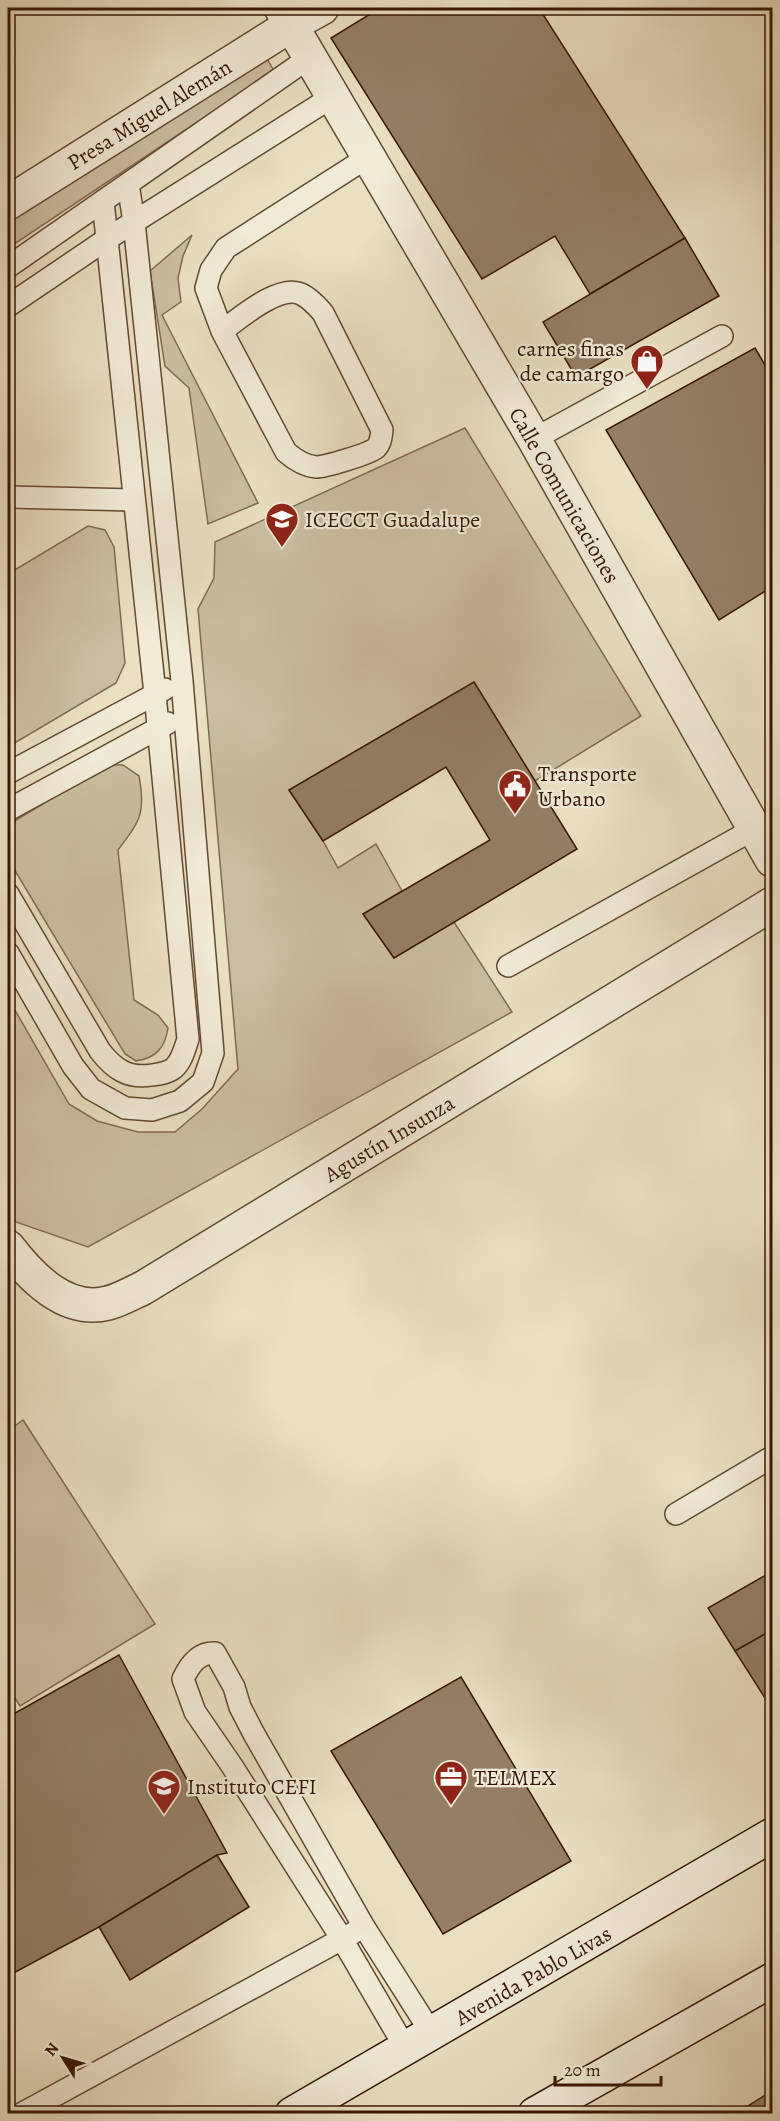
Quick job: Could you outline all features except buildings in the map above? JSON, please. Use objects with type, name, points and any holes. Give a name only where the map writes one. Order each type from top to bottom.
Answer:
[{"type":"street","name":"Presa Miguel Alemán","points":[[8,202],[286,16],[322,8]]},
{"type":"street","name":"Calle Comunicaciones","points":[[286,16],[534,439],[772,860]]},
{"type":"street","name":"Agustín Insunza","points":[[8,1247],[21,1264],[57,1295],[82,1305],[108,1303],[143,1288],[772,904]]},
{"type":"street","name":"Avenida Pablo Livas","points":[[292,2114],[772,1835]]},
{"type":"street","points":[[536,2114],[772,1980]]},
{"type":"lane","points":[[8,267],[309,58]]},
{"type":"lane","points":[[8,306],[107,239],[332,97]]},
{"type":"lane","points":[[222,330],[273,296],[287,292],[300,293],[313,302],[323,313],[382,430],[381,441],[375,449],[366,454],[317,467],[295,459],[286,452],[222,330],[207,288],[211,270],[226,248],[368,157]]},
{"type":"lane","points":[[8,953],[73,1066],[91,1089],[125,1108],[152,1110],[180,1101],[203,1082],[213,1053],[185,714],[134,222],[128,184]]},
{"type":"lane","points":[[8,894],[100,1051],[110,1064],[124,1073],[140,1077],[162,1074],[174,1068],[182,1057],[188,1039],[155,694],[103,201]]},
{"type":"lane","points":[[534,439],[722,336]]},
{"type":"lane","points":[[8,497],[134,500]]},
{"type":"lane","points":[[8,773],[182,681]]},
{"type":"lane","points":[[8,810],[185,714]]},
{"type":"lane","points":[[508,966],[754,829]]},
{"type":"lane","points":[[676,1514],[772,1456]]},
{"type":"lane","points":[[207,1653],[214,1653],[222,1663],[249,1725],[364,1927],[419,2041],[342,1939],[195,1712],[183,1679],[190,1663],[207,1653]]},
{"type":"lane","points":[[21,2114],[364,1927]]},
{"type":"shaded area","points":[[266,57],[274,71],[8,248],[8,217]]},
{"type":"shaded area","points":[[192,235],[183,256],[178,278],[181,302],[162,315],[258,503],[208,524],[189,388],[165,366],[150,271]]},
{"type":"shaded area","points":[[465,428],[641,716],[535,781],[474,682],[289,790],[338,868],[376,844],[402,891],[363,914],[394,958],[454,922],[512,1012],[88,1247],[16,1222],[8,1208],[8,998],[69,1104],[97,1121],[138,1132],[175,1132],[202,1109],[238,1069],[198,609],[214,578],[215,542]]},
{"type":"shaded area","points":[[88,526],[105,530],[114,547],[125,663],[116,683],[8,747],[8,574]]},
{"type":"shaded area","points":[[107,765],[123,765],[139,776],[142,799],[139,816],[132,831],[118,850],[134,1000],[158,1015],[168,1028],[165,1041],[158,1051],[143,1060],[136,1061],[125,1054],[8,859],[8,835],[16,820]]},
{"type":"shaded area","points":[[23,1420],[155,1624],[20,1706],[8,1687],[8,1431]]},
{"type":"place","name":"carnes finas de camargo","points":[[647,390]]},
{"type":"place","name":"ICECCT Guadalupe","points":[[282,548]]},
{"type":"place","name":"Transporte Urbano","points":[[515,815]]},
{"type":"place","name":"TELMEX","points":[[451,1806]]},
{"type":"place","name":"Instituto CEFI","points":[[164,1815]]}]
